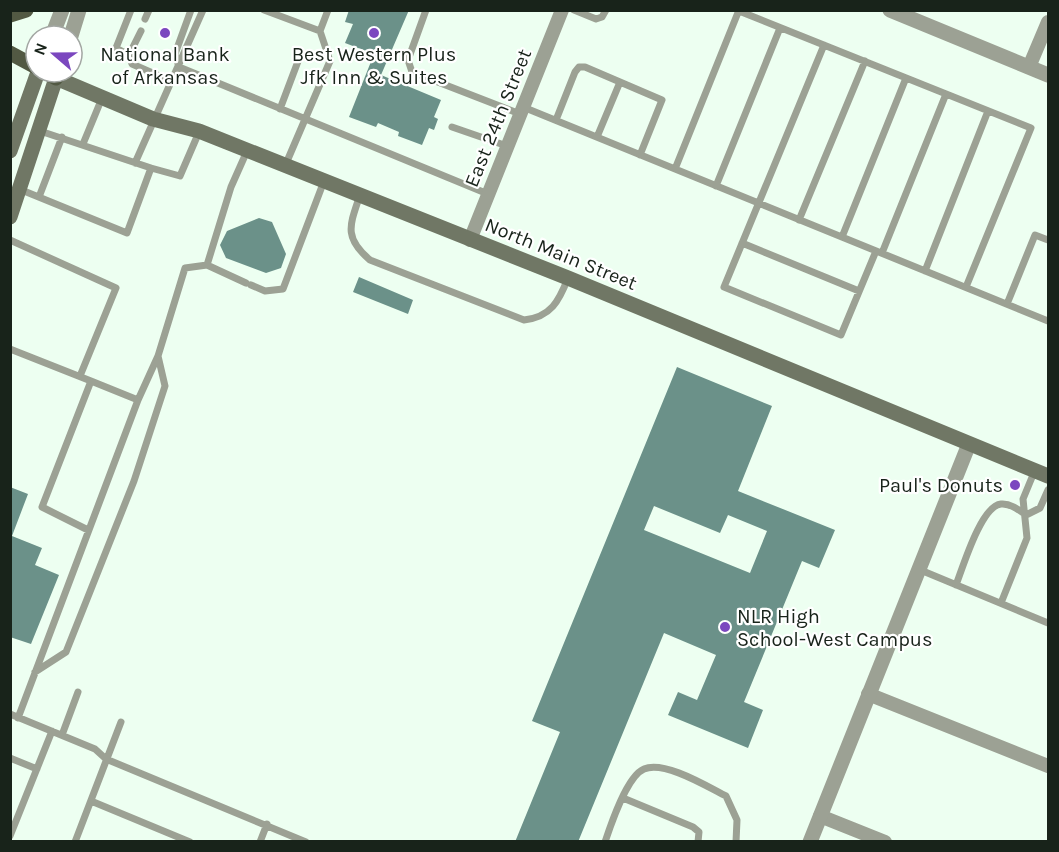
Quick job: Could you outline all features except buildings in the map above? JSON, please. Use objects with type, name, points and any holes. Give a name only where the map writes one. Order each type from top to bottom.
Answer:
[{"type":"main road","points":[[10,15],[26,10]]},
{"type":"main road","points":[[10,53],[24,61]]},
{"type":"main road","points":[[10,151],[40,84]]},
{"type":"main road","points":[[10,217],[39,130],[44,84]]},
{"type":"main road","name":"North Main Street","points":[[70,84],[153,119],[199,131],[568,278],[1045,474]]},
{"type":"street","name":"East 24th Street","points":[[470,240],[562,10]]},
{"type":"street","points":[[890,10],[1048,75]]},
{"type":"street","points":[[1029,67],[1048,22]]},
{"type":"street","points":[[810,842],[969,444]]},
{"type":"street","points":[[868,694],[1048,766]]},
{"type":"street","points":[[820,816],[885,842]]},
{"type":"lane","points":[[131,10],[116,48],[129,55],[132,64],[171,81]]},
{"type":"lane","points":[[146,19],[149,10]]},
{"type":"lane","points":[[179,67],[175,54],[190,10]]},
{"type":"lane","points":[[135,163],[203,10]]},
{"type":"lane","points":[[264,10],[284,14],[320,31]]},
{"type":"lane","points":[[285,166],[330,61],[320,31],[328,10]]},
{"type":"lane","points":[[426,10],[408,60],[412,72],[556,120],[1048,321]]},
{"type":"lane","points":[[574,10],[596,19],[602,17],[606,10]]},
{"type":"lane","points":[[675,169],[739,11],[1031,128],[966,287]]},
{"type":"lane","points":[[716,186],[780,28]]},
{"type":"lane","points":[[129,55],[141,31]]},
{"type":"lane","points":[[824,45],[724,286],[840,335],[879,252],[946,94]]},
{"type":"lane","points":[[280,109],[300,56]]},
{"type":"lane","points":[[799,220],[865,62]]},
{"type":"lane","points":[[179,67],[488,194]]},
{"type":"lane","points":[[556,120],[574,72],[585,67],[662,100],[640,155]]},
{"type":"lane","points":[[842,237],[906,78]]},
{"type":"lane","points":[[597,137],[620,82]]},
{"type":"lane","points":[[83,144],[102,98]]},
{"type":"lane","points":[[925,271],[988,111]]},
{"type":"lane","points":[[452,127],[507,146]]},
{"type":"lane","points":[[39,130],[180,177],[199,131]]},
{"type":"lane","points":[[39,197],[62,137]]},
{"type":"lane","points":[[207,266],[231,187],[247,151]]},
{"type":"lane","points":[[19,189],[127,233],[151,168]]},
{"type":"lane","points":[[306,842],[106,759],[95,749],[14,716],[35,673],[138,400],[158,356],[184,268],[207,266],[265,291],[283,289],[324,181]]},
{"type":"lane","points":[[360,195],[351,224],[351,236],[354,244],[370,260],[524,320],[535,319],[553,308],[559,301],[568,278]]},
{"type":"lane","points":[[1007,304],[1035,235],[1048,240]]},
{"type":"lane","points":[[10,240],[116,288],[80,376]]},
{"type":"lane","points":[[742,243],[859,291]]},
{"type":"lane","points":[[10,349],[138,400]]},
{"type":"lane","points":[[35,673],[66,652],[134,481],[165,386],[158,356]]},
{"type":"lane","points":[[88,530],[42,507],[91,381]]},
{"type":"lane","points":[[1001,603],[1027,538],[1023,499],[1045,474]]},
{"type":"lane","points":[[1026,515],[1040,508],[1048,490]]},
{"type":"lane","points":[[956,585],[980,525],[993,507],[1001,504],[1011,505],[1026,515]]},
{"type":"lane","points":[[918,569],[1048,623]]},
{"type":"lane","points":[[62,735],[78,692]]},
{"type":"lane","points":[[75,842],[121,722]]},
{"type":"lane","points":[[10,836],[52,731]]},
{"type":"lane","points":[[10,758],[37,769]]},
{"type":"lane","points":[[608,841],[630,782],[643,769],[659,767],[692,779],[726,796],[737,820],[736,842]]},
{"type":"lane","points":[[623,798],[693,827],[699,832],[698,842]]},
{"type":"lane","points":[[91,801],[190,842]]},
{"type":"lane","points":[[260,842],[267,824]]},
{"type":"place","name":"National Bank of Arkansas","points":[[165,33]]},
{"type":"place","name":"Best Western Plus Jfk Inn & Suites","points":[[374,33]]},
{"type":"place","name":"Paul's Donuts","points":[[1015,485]]},
{"type":"place","name":"NLR High School-West Campus","points":[[725,627]]}]
